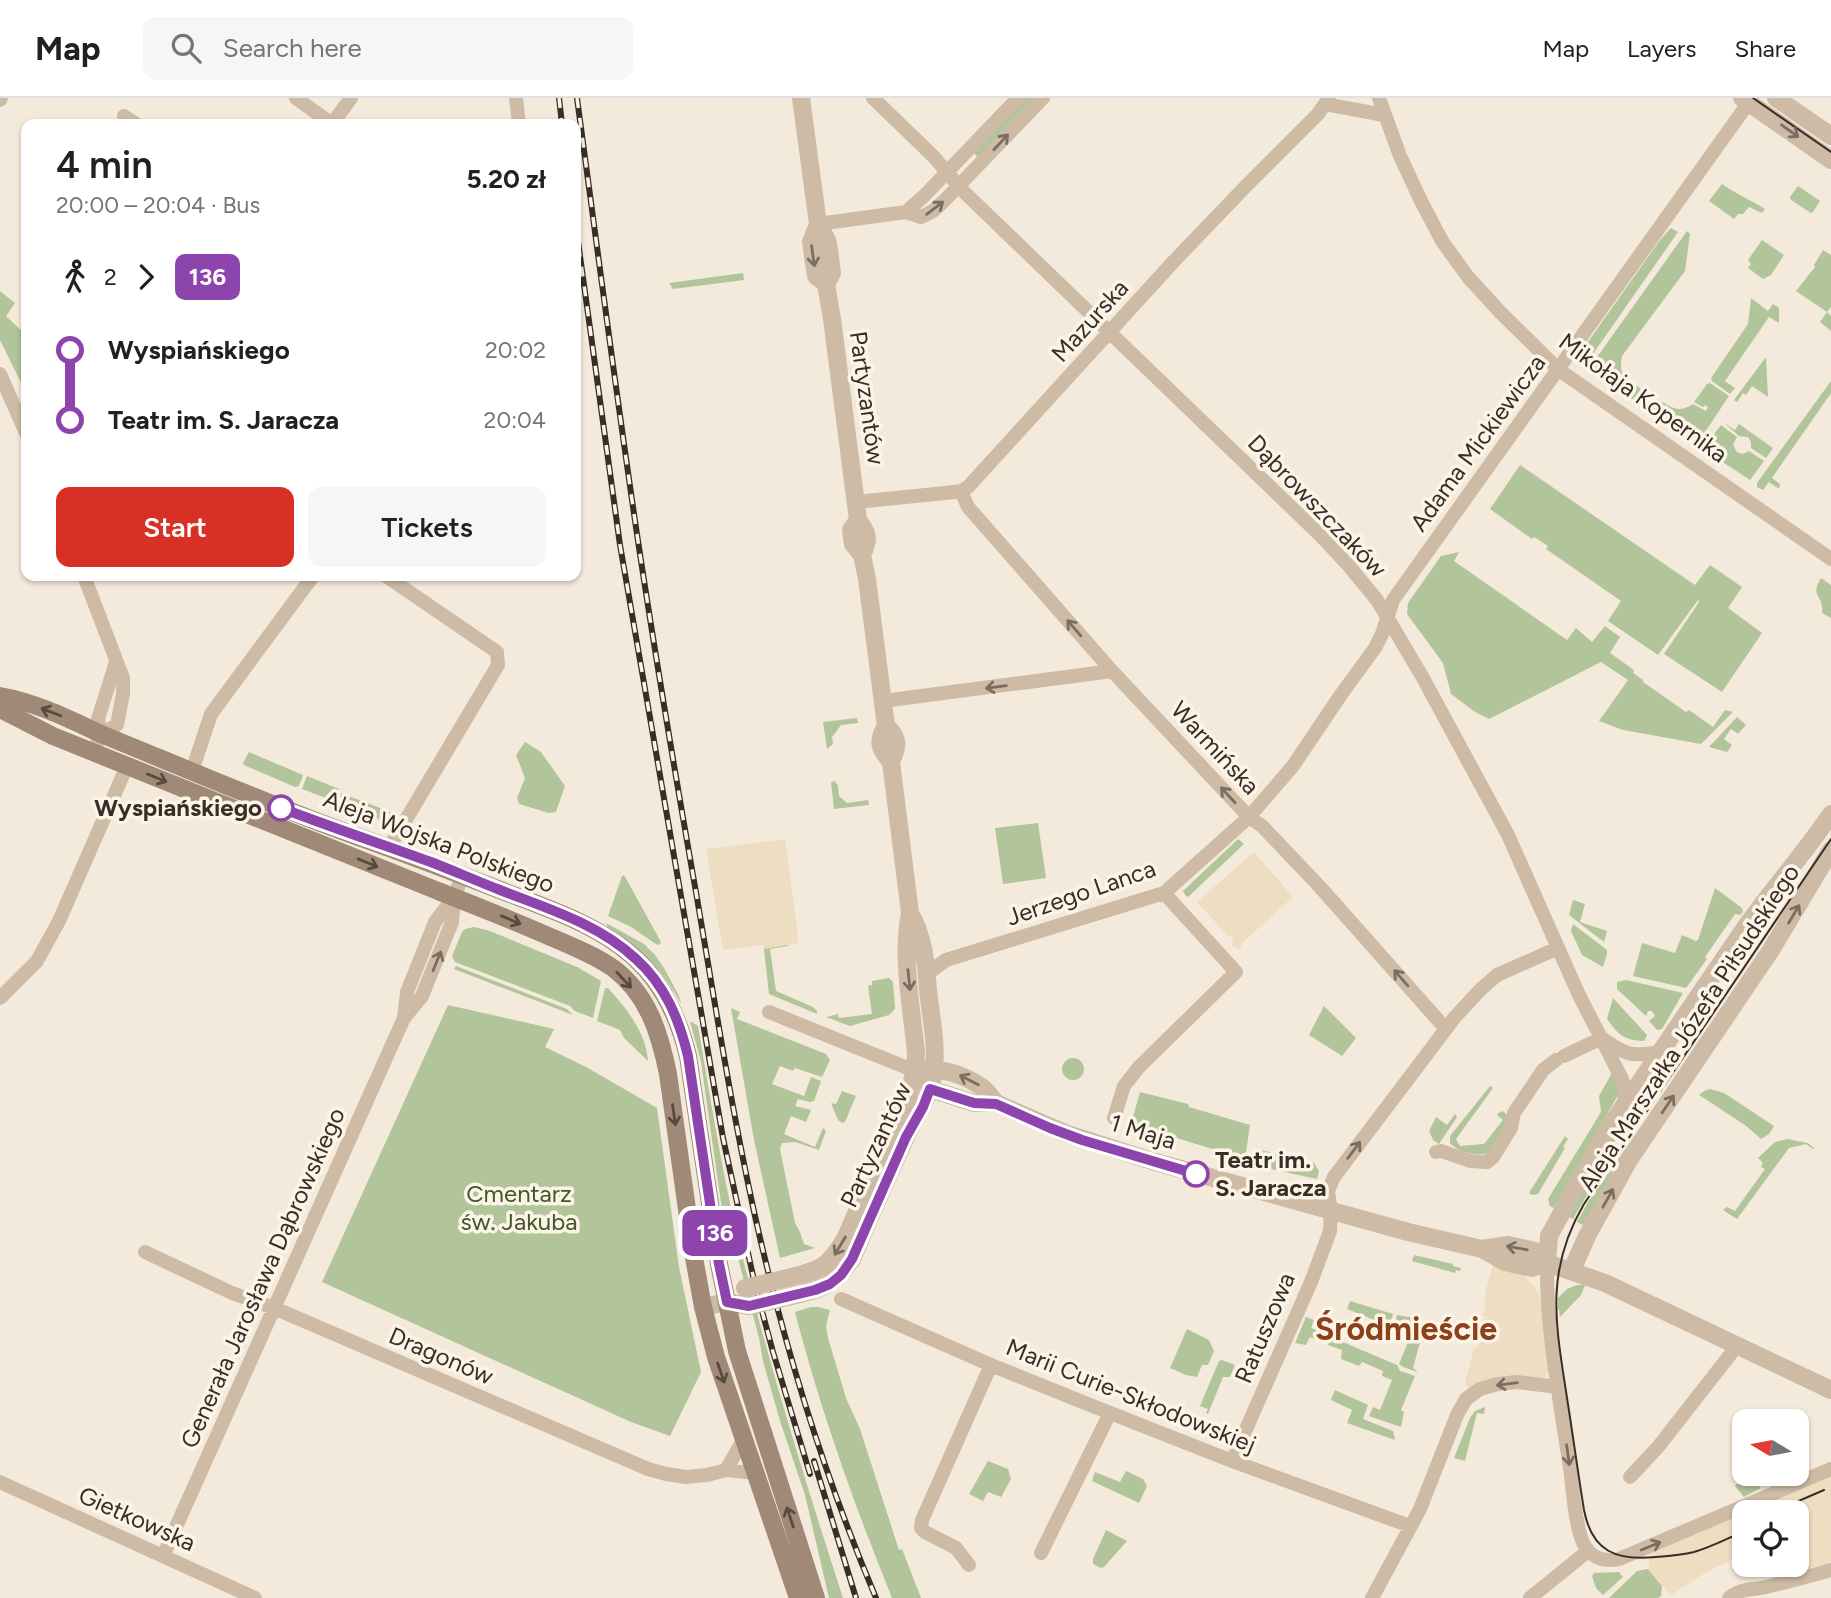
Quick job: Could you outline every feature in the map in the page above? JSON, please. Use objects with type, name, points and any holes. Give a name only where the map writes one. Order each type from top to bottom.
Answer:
[{"type":"main road","name":"Aleja Wojska Polskiego","points":[[0,696],[14,698],[59,715],[321,824],[463,875],[561,914],[619,945],[655,979],[668,999],[681,1028],[688,1056],[719,1264],[740,1362],[816,1598]]},
{"type":"main road","name":"Aleja Wojska Polskiego","points":[[0,709],[53,736],[592,955],[615,970],[641,999],[655,1024],[668,1074],[703,1307],[716,1357],[798,1598]]},
{"type":"street","points":[[296,98],[325,119]]},
{"type":"street","points":[[336,119],[351,98]]},
{"type":"street","points":[[516,98],[518,119]]},
{"type":"street","name":"Partyzantów","points":[[703,1307],[747,1297],[827,1265],[845,1239],[915,1072],[916,1054],[907,956],[910,912],[891,762],[882,750],[880,736],[886,726],[862,555],[868,544],[866,530],[857,511],[826,284],[832,273],[829,249],[818,224],[801,98]]},
{"type":"street","name":"Dąbrowszczaków","points":[[873,98],[934,157],[959,186],[1320,535],[1377,600],[1423,678],[1508,835],[1579,995],[1622,1079],[1625,1089],[1624,1104]]},
{"type":"street","points":[[906,212],[1017,98]]},
{"type":"street","points":[[818,224],[906,212],[921,216],[927,214],[944,201],[1043,98]]},
{"type":"street","name":"Mikołaja Kopernika","points":[[1379,98],[1421,201],[1442,241],[1500,312],[1559,370],[1831,559]]},
{"type":"street","points":[[1776,98],[1831,136]]},
{"type":"street","points":[[1747,100],[1831,160]]},
{"type":"street","name":"Adama Mickiewicza","points":[[1249,817],[1293,766],[1375,649],[1393,600],[1559,370],[1747,100]]},
{"type":"street","name":"Mazurska","points":[[961,491],[981,475],[1175,260],[1318,114],[1327,101],[1384,115]]},
{"type":"street","points":[[0,374],[21,422]]},
{"type":"street","points":[[857,511],[961,491]]},
{"type":"street","name":"Warmińska","points":[[961,491],[968,507],[1112,671],[1249,817],[1262,826],[1311,877],[1446,1029]]},
{"type":"street","points":[[86,581],[116,662],[98,719],[101,734],[94,752]]},
{"type":"street","points":[[192,771],[211,713],[309,581]]},
{"type":"street","points":[[389,848],[498,665],[497,652],[393,581]]},
{"type":"street","points":[[883,701],[1112,671]]},
{"type":"street","points":[[0,998],[37,961],[59,921],[127,766]]},
{"type":"street","name":"Aleja Marszałka Józefa Piłsudskiego","points":[[1548,1263],[1549,1236],[1606,1132],[1755,914],[1831,814]]},
{"type":"street","name":"Jerzego Lanca","points":[[927,974],[946,960],[1164,893],[1249,817]]},
{"type":"street","name":"Aleja Marszałka Józefa Piłsudskiego","points":[[1572,1270],[1629,1160],[1771,950],[1831,850]]},
{"type":"street","name":"Generała Jarosława Dąbrowskiego","points":[[163,1556],[404,1018],[407,992],[435,922],[454,897],[463,875]]},
{"type":"street","points":[[1114,1118],[1124,1086],[1139,1067],[1236,972],[1164,893]]},
{"type":"street","name":"Partyzantów","points":[[747,1297],[796,1295],[830,1284],[841,1275],[852,1259],[906,1137],[923,1107],[934,1069],[934,1049],[925,953],[918,927],[910,912]]},
{"type":"street","name":"Ratuszowa","points":[[1232,1461],[1311,1282],[1330,1231],[1328,1191],[1334,1177],[1446,1029],[1480,990],[1497,975],[1558,947]]},
{"type":"street","points":[[925,953],[946,960]]},
{"type":"street","points":[[769,1012],[915,1072],[930,1089]]},
{"type":"street","points":[[1436,1152],[1441,1151],[1470,1161],[1487,1162],[1511,1128],[1514,1113],[1543,1070],[1560,1058],[1602,1038],[1623,1053],[1660,1052]]},
{"type":"street","name":"1 Maja","points":[[915,1072],[934,1069],[953,1072],[984,1088],[996,1104]]},
{"type":"street","name":"1 Maja","points":[[930,1089],[974,1103],[996,1104],[1082,1140],[1152,1161],[1409,1232],[1482,1249],[1508,1245],[1535,1251],[1548,1263],[1605,1283],[1831,1390]]},
{"type":"street","name":"Dragonów","points":[[145,1252],[232,1293],[274,1308],[648,1469],[686,1476],[707,1475],[726,1470],[755,1474]]},
{"type":"street","points":[[1548,1263],[1547,1284],[1558,1387],[1579,1528],[1582,1542],[1588,1551],[1605,1560],[1619,1559],[1831,1469]]},
{"type":"street","points":[[841,1275],[841,1299]]},
{"type":"street","name":"Marii Curie-Skłodowskiej","points":[[815,1290],[1110,1413],[1410,1526]]},
{"type":"street","points":[[1630,1477],[1658,1447],[1737,1346]]},
{"type":"street","points":[[970,1565],[956,1548],[921,1528],[922,1520],[991,1365]]},
{"type":"street","points":[[1372,1598],[1420,1509],[1457,1415],[1466,1399],[1480,1389],[1497,1384],[1517,1382],[1558,1387]]},
{"type":"street","points":[[1041,1553],[1110,1413]]},
{"type":"street","points":[[726,1470],[744,1439]]},
{"type":"street","name":"Gietkowska","points":[[0,1482],[255,1598]]},
{"type":"street","points":[[1530,1598],[1588,1551]]},
{"type":"street","points":[[1730,1598],[1734,1594],[1752,1593],[1831,1570]]},
{"type":"green space","points":[[1025,98],[1036,98],[979,159],[973,152]]},
{"type":"green space","points":[[1722,184],[1765,209],[1762,213],[1749,207],[1734,219],[1709,201]]},
{"type":"green space","points":[[1798,186],[1820,201],[1813,212],[1791,200],[1790,197]]},
{"type":"green space","points":[[1671,228],[1678,232],[1586,364],[1578,356]]},
{"type":"green space","points":[[1687,231],[1690,234],[1685,271],[1622,356],[1622,373],[1641,389],[1634,400],[1590,371],[1590,367]]},
{"type":"green space","points":[[1762,240],[1784,255],[1771,275],[1763,279],[1748,268],[1751,264],[1748,260]]},
{"type":"green space","points":[[1823,250],[1831,255],[1831,307],[1827,312],[1796,291],[1815,267]]},
{"type":"green space","points":[[743,273],[744,280],[673,289],[669,283]]},
{"type":"green space","points":[[0,291],[15,303],[6,316],[21,330],[21,383],[0,340]]},
{"type":"green space","points":[[1751,298],[1768,311],[1773,304],[1779,308],[1779,323],[1769,317],[1725,381],[1735,388],[1730,394],[1711,378],[1748,324]]},
{"type":"green space","points":[[1827,312],[1831,316],[1831,331],[1820,322]]},
{"type":"green space","points":[[1766,357],[1768,397],[1752,386],[1737,402],[1734,400]]},
{"type":"green space","points":[[1831,381],[1831,393],[1772,478],[1780,484],[1779,489],[1769,482],[1763,490],[1757,487],[1757,483]]},
{"type":"green space","points":[[1710,383],[1729,396],[1697,444],[1647,409],[1653,400],[1657,399],[1675,408],[1683,409],[1693,404],[1706,411],[1708,407],[1694,402]]},
{"type":"green space","points":[[1723,422],[1735,430],[1739,424],[1773,448],[1766,458],[1751,448],[1748,437],[1739,436]]},
{"type":"green space","points":[[1721,425],[1737,437],[1733,445],[1737,452],[1743,454],[1749,451],[1764,461],[1750,480],[1703,449]]},
{"type":"green space","points":[[1520,465],[1695,585],[1710,565],[1742,587],[1728,608],[1762,633],[1722,692],[1664,654],[1698,600],[1658,655],[1608,621],[1621,601],[1546,549],[1548,546],[1534,537],[1532,539],[1490,509]]},
{"type":"green space","points":[[1459,552],[1454,561],[1567,640],[1576,628],[1592,642],[1605,626],[1620,637],[1610,653],[1634,670],[1633,673],[1643,682],[1686,712],[1689,710],[1713,727],[1725,710],[1733,712],[1701,744],[1623,730],[1599,721],[1628,680],[1601,662],[1489,719],[1475,712],[1451,694],[1443,663],[1407,614],[1408,603],[1441,556]]},
{"type":"green space","points":[[1821,578],[1831,585],[1831,618],[1822,613],[1816,590]]},
{"type":"green space","points":[[1737,717],[1746,725],[1738,734],[1731,729],[1724,739],[1732,745],[1727,752],[1709,747]]},
{"type":"green space","points":[[857,718],[858,723],[841,725],[832,737],[833,744],[827,749],[823,722]]},
{"type":"green space","points":[[525,742],[541,752],[565,786],[556,812],[549,813],[519,804],[517,798],[525,778],[516,755]]},
{"type":"green space","points":[[249,752],[303,775],[299,786],[295,787],[244,765]]},
{"type":"green space","points":[[307,776],[339,789],[334,801],[302,789]]},
{"type":"green space","points":[[835,781],[839,796],[847,803],[868,800],[869,805],[834,809],[831,782]]},
{"type":"green space","points":[[341,793],[393,813],[389,823],[339,803]]},
{"type":"green space","points":[[1038,823],[1046,878],[1003,884],[995,828]]},
{"type":"green space","points":[[1238,839],[1244,844],[1188,897],[1185,895],[1183,891]]},
{"type":"green space","points":[[624,875],[661,942],[659,945],[608,916]]},
{"type":"green space","points":[[1715,888],[1742,908],[1743,912],[1740,915],[1735,914],[1686,988],[1633,976],[1642,943],[1675,953],[1682,935],[1698,940]]},
{"type":"green space","points":[[1573,900],[1585,904],[1580,922],[1607,931],[1604,942],[1569,915]]},
{"type":"green space","points":[[606,923],[644,944],[655,955],[681,1004],[650,961]]},
{"type":"green space","points":[[1573,924],[1607,950],[1603,967],[1582,955],[1571,931]]},
{"type":"green space","points":[[474,927],[577,967],[601,981],[593,1018],[575,1011],[570,1006],[455,962],[452,956],[462,932]]},
{"type":"green space","points":[[788,942],[788,946],[770,949],[776,991],[813,1007],[817,1014],[769,994],[765,945]]},
{"type":"green space","points":[[456,966],[567,1009],[573,1015],[454,969]]},
{"type":"green space","points":[[889,978],[893,982],[895,1009],[889,1015],[850,1026],[826,1017],[838,1014],[839,1018],[872,1014],[868,986],[872,985],[872,981]]},
{"type":"green space","points":[[1626,980],[1683,993],[1662,1029],[1657,1030],[1649,1021],[1655,1016],[1652,1011],[1648,1011],[1646,1016],[1617,989],[1617,982]]},
{"type":"green space","points":[[605,988],[608,988],[634,1021],[643,1040],[648,1061],[624,1038],[620,1030],[597,1021]]},
{"type":"green space","points":[[1613,998],[1647,1035],[1644,1041],[1622,1036],[1607,1019]]},
{"type":"green space","name":"Cmentarz św. Jakuba","points":[[448,1005],[554,1029],[545,1047],[657,1108],[679,1267],[701,1372],[670,1436],[631,1422],[322,1282]]},
{"type":"green space","points":[[1324,1006],[1356,1038],[1342,1056],[1309,1035]]},
{"type":"green space","points":[[731,1008],[740,1012],[737,1019],[826,1054],[830,1060],[822,1077],[780,1066],[772,1084],[804,1096],[811,1077],[821,1081],[814,1101],[798,1099],[795,1106],[811,1110],[806,1122],[791,1116],[784,1134],[815,1147],[823,1128],[826,1131],[819,1150],[795,1142],[782,1143],[780,1149],[795,1223],[804,1244],[815,1248],[780,1258],[754,1140]]},
{"type":"green space","points":[[690,1021],[698,1026],[738,1241],[792,1435],[843,1598],[829,1598],[805,1495],[763,1361],[738,1248],[725,1231],[701,1062]]},
{"type":"green space","points":[[1073,1058],[1081,1061],[1084,1069],[1081,1077],[1073,1080],[1065,1077],[1062,1069],[1065,1061]]},
{"type":"green space","points":[[1612,1073],[1619,1085],[1618,1095],[1554,1208],[1550,1206],[1548,1199],[1601,1112],[1599,1096]]},
{"type":"green space","points":[[1490,1086],[1493,1088],[1456,1139],[1460,1146],[1484,1144],[1503,1120],[1498,1113],[1503,1111],[1509,1122],[1490,1153],[1474,1154],[1458,1149],[1450,1143],[1450,1136]]},
{"type":"green space","points":[[1710,1089],[1724,1093],[1774,1126],[1769,1134],[1761,1139],[1745,1125],[1699,1095]]},
{"type":"green space","points":[[842,1091],[856,1096],[845,1122],[842,1123],[831,1103],[836,1104]]},
{"type":"green space","points":[[1140,1092],[1188,1104],[1189,1107],[1250,1125],[1245,1159],[1131,1124]]},
{"type":"green space","points":[[1645,1096],[1610,1148],[1597,1178],[1573,1219],[1567,1216],[1619,1126]]},
{"type":"green space","points":[[1455,1114],[1457,1117],[1439,1144],[1433,1140],[1429,1131],[1436,1117],[1447,1125]]},
{"type":"green space","points":[[1565,1136],[1568,1139],[1563,1147],[1565,1148],[1538,1194],[1532,1195],[1529,1193]]},
{"type":"green space","points":[[1787,1139],[1808,1143],[1815,1149],[1806,1144],[1789,1148],[1737,1219],[1723,1210],[1727,1207],[1735,1211],[1765,1169],[1761,1167],[1763,1163],[1758,1158],[1775,1142]]},
{"type":"green space","points":[[1628,1145],[1583,1225],[1577,1222],[1588,1202]]},
{"type":"green space","points":[[1256,1149],[1314,1163],[1319,1171],[1317,1179],[1267,1168],[1267,1165],[1253,1161]]},
{"type":"green space","points":[[1414,1255],[1461,1268],[1455,1273],[1412,1261]]},
{"type":"green space","points":[[1585,1285],[1581,1295],[1560,1317],[1558,1298],[1567,1289]]},
{"type":"green space","points":[[1350,1301],[1393,1314],[1389,1326],[1347,1309]]},
{"type":"green space","points":[[811,1307],[830,1310],[826,1326],[828,1338],[846,1398],[860,1429],[899,1550],[902,1549],[921,1598],[892,1598],[864,1527],[827,1420],[795,1312]]},
{"type":"green space","points":[[1397,1315],[1421,1319],[1419,1331],[1424,1333],[1413,1368],[1418,1372],[1399,1364],[1411,1335],[1394,1328]]},
{"type":"green space","points":[[1306,1317],[1314,1320],[1311,1328],[1329,1335],[1325,1343],[1310,1337],[1306,1345],[1295,1343]]},
{"type":"green space","points":[[1187,1329],[1209,1340],[1214,1351],[1208,1365],[1202,1365],[1197,1377],[1170,1368]]},
{"type":"green space","points":[[1331,1337],[1397,1365],[1400,1371],[1415,1376],[1401,1410],[1404,1412],[1401,1427],[1369,1416],[1373,1407],[1380,1410],[1392,1380],[1382,1376],[1383,1371],[1362,1362],[1359,1366],[1341,1359],[1342,1350],[1328,1345]]},
{"type":"green space","points":[[1219,1361],[1235,1365],[1230,1377],[1223,1377],[1208,1414],[1208,1409],[1200,1406]]},
{"type":"green space","points":[[1335,1390],[1368,1405],[1363,1419],[1393,1431],[1395,1440],[1347,1423],[1352,1410],[1331,1400]]},
{"type":"green space","points":[[1485,1407],[1484,1414],[1477,1413],[1465,1461],[1454,1458],[1470,1418],[1475,1411]]},
{"type":"green space","points":[[988,1461],[1008,1469],[1011,1479],[1001,1497],[988,1492],[983,1501],[969,1494]]},
{"type":"green space","points":[[1126,1471],[1143,1479],[1147,1486],[1139,1503],[1092,1481],[1095,1472],[1120,1482]]},
{"type":"green space","points":[[1735,1486],[1761,1488],[1744,1497]]},
{"type":"green space","points":[[1106,1530],[1127,1541],[1101,1568],[1093,1564],[1093,1559]]},
{"type":"green space","points":[[1648,1569],[1662,1586],[1661,1596],[1609,1598],[1637,1571]]},
{"type":"green space","points":[[1619,1572],[1623,1577],[1603,1595],[1596,1588],[1592,1576],[1594,1573]]},
{"type":"shaded area","points":[[785,839],[798,943],[765,949],[764,945],[723,950],[706,849]]},
{"type":"shaded area","points":[[1254,852],[1293,897],[1242,943],[1240,949],[1232,946],[1233,938],[1227,935],[1197,902]]},
{"type":"shaded area","points":[[1493,1265],[1525,1276],[1539,1293],[1549,1371],[1542,1380],[1470,1390],[1465,1383],[1486,1317],[1480,1315],[1483,1314]]},
{"type":"shaded area","points":[[1831,1475],[1831,1562],[1809,1568],[1809,1500],[1773,1500]]},
{"type":"shaded area","points":[[1732,1517],[1732,1560],[1671,1595],[1648,1569],[1651,1552]]},
{"type":"tram line","points":[[1753,98],[1831,152]]},
{"type":"tram line","points":[[1732,1537],[1694,1552],[1642,1558],[1608,1551],[1593,1536],[1584,1510],[1559,1346],[1556,1299],[1558,1276],[1571,1229],[1584,1204],[1831,839]]},
{"type":"tram line","points":[[1801,1500],[1824,1490]]},
{"type":"railway","points":[[559,98],[561,119]]},
{"type":"railway","points":[[577,98],[580,119]]},
{"type":"railway","points":[[581,128],[652,630],[717,1018],[747,1177],[766,1265],[792,1362],[839,1505],[876,1598]]},
{"type":"railway","points":[[581,263],[620,545],[723,1138],[755,1285],[810,1474]]},
{"type":"railway","points":[[814,1461],[856,1598]]},
{"type":"bus line","name":"136","points":[[281,808],[561,914],[619,945],[655,979],[668,999],[681,1028],[688,1056],[727,1302],[749,1306],[796,1295],[830,1284],[841,1275],[852,1259],[930,1089],[974,1103],[996,1104],[1082,1140],[1196,1174]]},
{"type":"place","name":"Wyspiańskiego","points":[[281,808]]},
{"type":"place","name":"Teatr im. S. Jaracza","points":[[1196,1174]]},
{"type":"district","name":"Śródmieście","points":[[1406,1329]]}]
